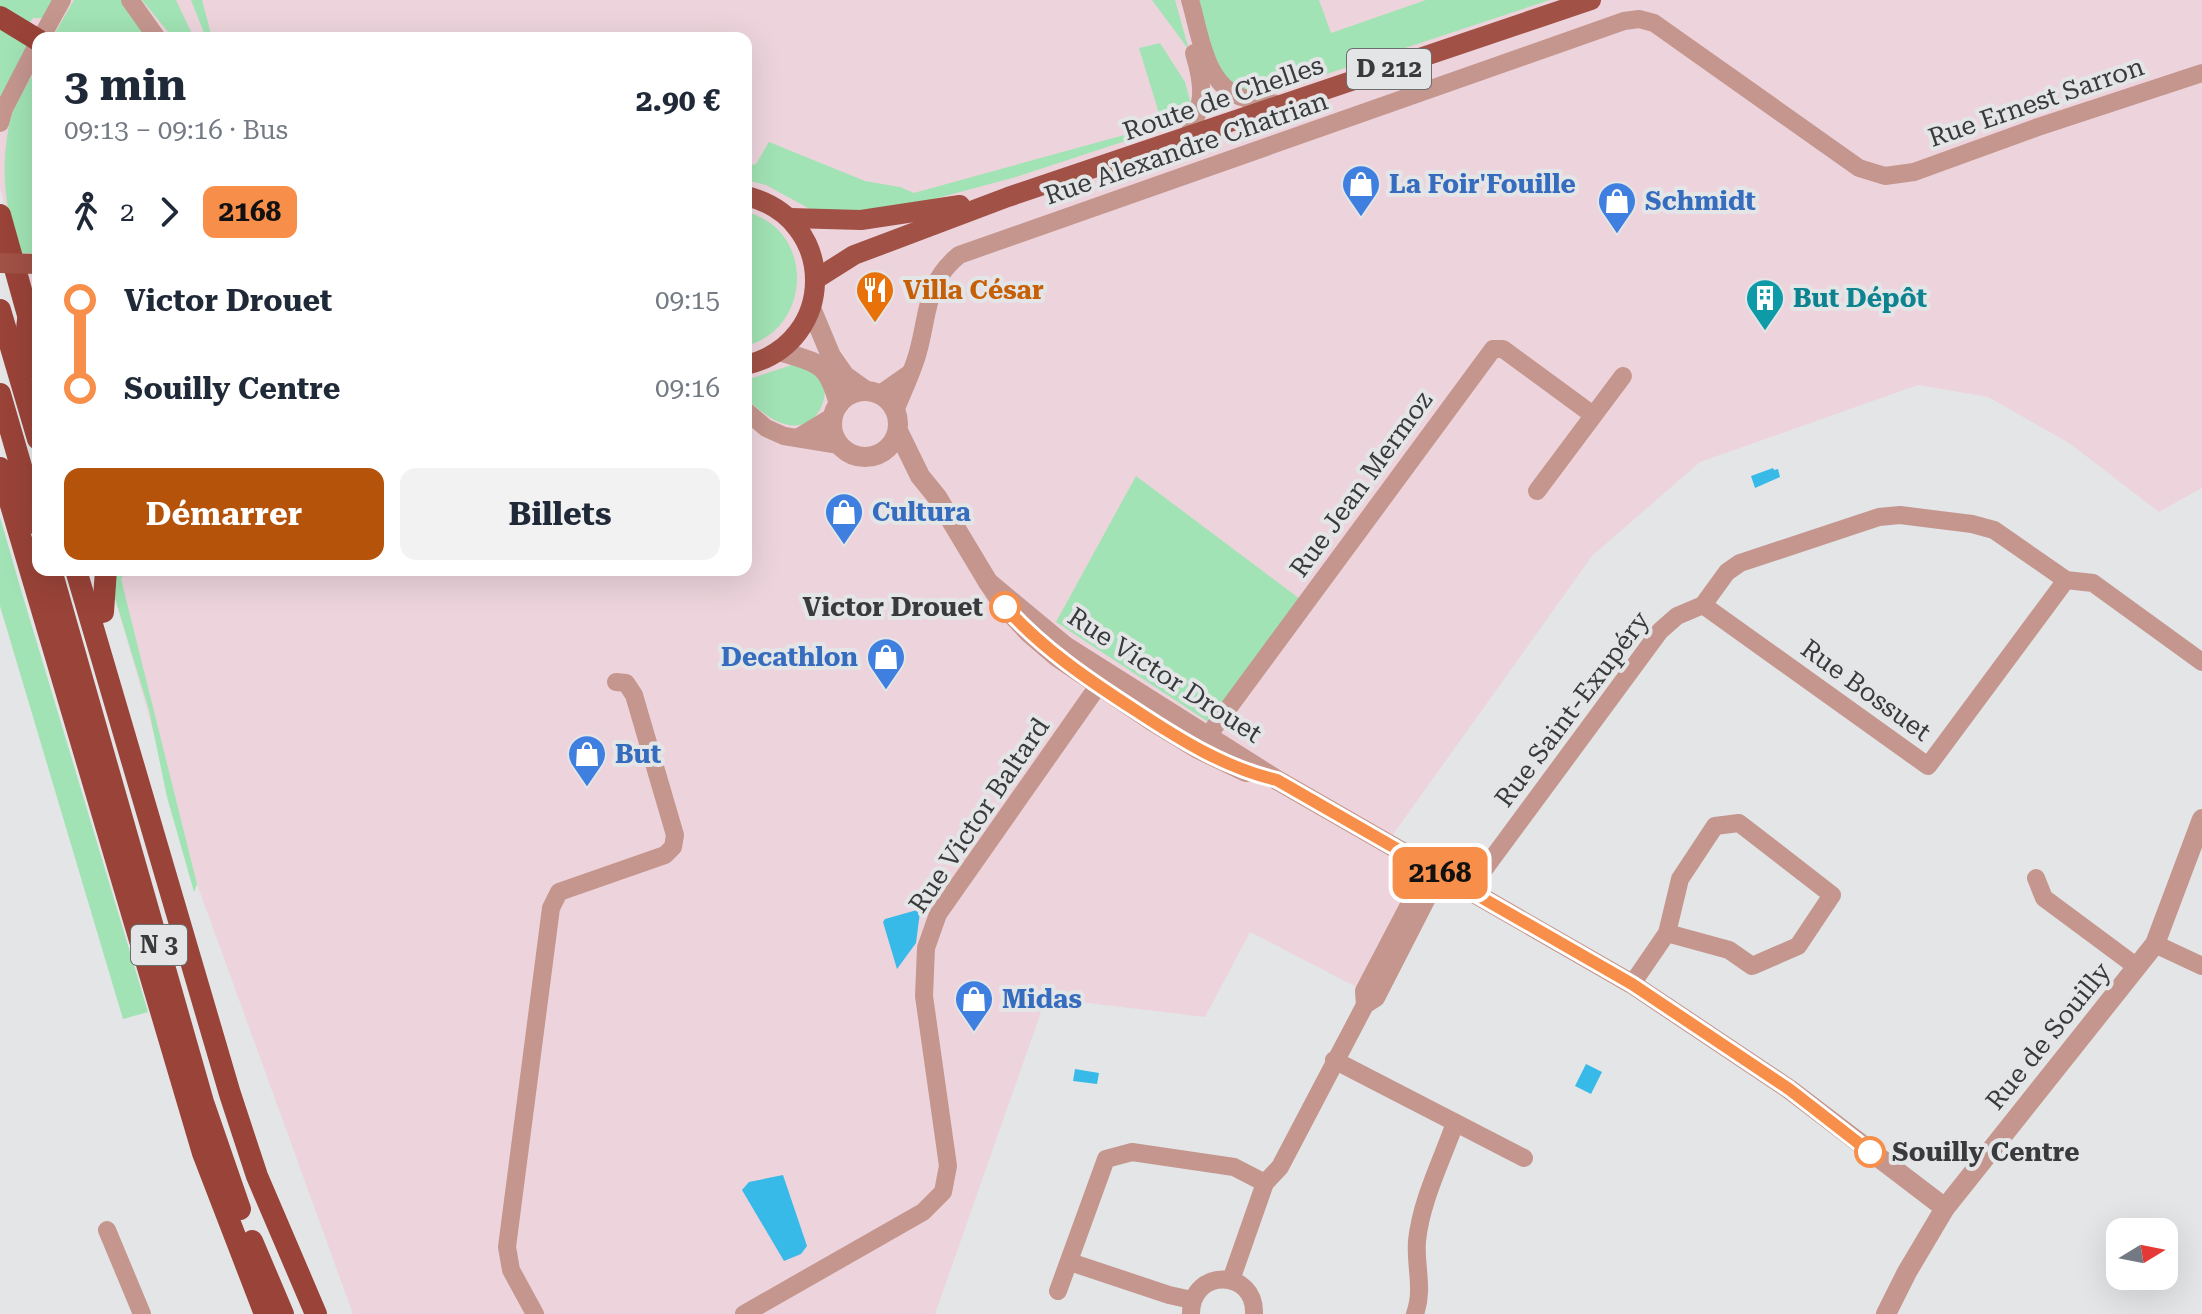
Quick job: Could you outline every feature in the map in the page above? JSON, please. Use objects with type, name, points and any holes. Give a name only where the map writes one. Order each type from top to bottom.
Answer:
[{"type":"highway","points":[[0,17],[32,36]]},
{"type":"highway","points":[[0,215],[32,322]]},
{"type":"highway","points":[[0,310],[32,419]]},
{"type":"highway","points":[[32,326],[27,329],[32,348]]},
{"type":"highway","points":[[0,394],[32,504]]},
{"type":"highway","points":[[0,468],[203,1153],[260,1308]]},
{"type":"highway","name":"N 3","points":[[53,576],[203,1102],[232,1189],[283,1314]]},
{"type":"highway","name":"N 3","points":[[78,576],[230,1094],[257,1176],[316,1314]]},
{"type":"highway","points":[[94,576],[178,873],[176,908]]},
{"type":"highway","points":[[103,612],[106,576]]},
{"type":"main road","name":"Route de Chelles","points":[[816,279],[854,255],[1008,197],[1591,0]]},
{"type":"main road","name":"Route de Chelles","points":[[790,218],[861,220],[1008,197]]},
{"type":"main road","points":[[752,198],[790,218],[809,246],[816,279],[811,308],[804,324],[780,351],[752,363]]},
{"type":"main road","points":[[0,263],[32,264]]},
{"type":"street","points":[[39,32],[62,0]]},
{"type":"street","points":[[130,0],[153,32]]},
{"type":"street","points":[[1179,0],[1199,69],[1203,97],[1187,138]]},
{"type":"street","points":[[1190,0],[1217,81],[1240,97],[1284,105]]},
{"type":"street","name":"Rue Alexandre Chatrian","points":[[896,421],[918,354],[930,292],[943,268],[959,255],[1624,21],[1639,19],[1654,23],[1859,168],[1885,176]]},
{"type":"street","points":[[0,123],[32,45]]},
{"type":"street","name":"Rue Ernest Sarron","points":[[1885,176],[1914,172],[2202,73]]},
{"type":"street","name":"Rue Victor Drouet","points":[[811,308],[831,356],[845,376],[873,392],[896,421],[920,476],[937,497],[988,582],[1102,680],[1203,742],[1277,780],[1632,984],[1789,1089],[1945,1208]]},
{"type":"street","name":"Rue Jean Mermoz","points":[[1203,742],[1493,349],[1503,349],[1593,415]]},
{"type":"street","points":[[780,351],[821,365],[832,381],[836,410],[832,431],[839,445]]},
{"type":"street","points":[[799,437],[836,410],[846,397],[873,392],[910,373]]},
{"type":"street","points":[[1537,491],[1623,376]]},
{"type":"street","points":[[752,416],[766,428],[784,436],[839,445]]},
{"type":"street","points":[[880,454],[888,448],[896,421]]},
{"type":"street","name":"Rue Victor Drouet","points":[[839,445],[858,457],[880,454],[920,476]]},
{"type":"street","name":"Rue Saint-Exupéry","points":[[1469,890],[1660,631],[1677,616],[1703,605],[1727,572],[1740,563],[1879,517],[1900,515],[1972,524],[1994,530],[2066,580],[2093,583],[2202,662]]},
{"type":"street","name":"Rue Bossuet","points":[[1703,605],[1928,766],[2066,580]]},
{"type":"street","name":"Rue Victor Baltard","points":[[744,1314],[923,1212],[943,1192],[948,1166],[924,996],[926,948],[938,914],[1102,680]]},
{"type":"street","points":[[535,1314],[511,1270],[507,1247],[551,908],[559,892],[665,855],[673,847],[675,835],[634,695],[626,683],[616,682]]},
{"type":"street","name":"Rue de Souilly","points":[[1886,1314],[1945,1208],[2155,944],[2202,819]]},
{"type":"street","points":[[1632,984],[1667,933],[1680,879],[1715,826],[1739,823],[1832,895],[1798,946],[1752,966],[1729,950],[1667,933]]},
{"type":"street","points":[[1231,1280],[1265,1183],[1280,1167],[1365,1005],[1364,991],[1434,870]]},
{"type":"street","points":[[2036,878],[2044,898],[2137,967]]},
{"type":"street","points":[[2155,944],[2202,966]]},
{"type":"street","points":[[1334,1060],[1524,1158]]},
{"type":"street","points":[[1415,1314],[1421,1277],[1417,1242],[1420,1227],[1455,1123]]},
{"type":"street","points":[[1058,1291],[1106,1159],[1132,1152],[1234,1167],[1265,1183]]},
{"type":"street","points":[[107,1230],[142,1314]]},
{"type":"street","points":[[1070,1262],[1169,1295],[1192,1307],[1197,1292],[1212,1281],[1231,1280],[1247,1290],[1252,1298],[1254,1314]]},
{"type":"shaded area","points":[[0,0],[2202,0],[2202,488],[2159,512],[2069,443],[1988,397],[1918,385],[1700,462],[1592,556],[1387,843],[1429,868],[1364,991],[1250,932],[1205,1017],[1046,998],[935,1314],[353,1314],[197,884],[109,576],[752,576],[752,32],[32,32],[32,303],[0,188]]},
{"type":"green space","points":[[0,0],[58,0],[46,18],[33,18],[30,22],[32,25],[0,12]]},
{"type":"green space","points":[[74,0],[122,0],[143,32],[55,32]]},
{"type":"green space","points":[[142,0],[176,0],[191,32],[168,32]]},
{"type":"green space","points":[[191,0],[202,0],[210,32],[204,32]]},
{"type":"green space","points":[[1152,0],[1175,0],[1189,50]]},
{"type":"green space","points":[[1192,0],[1319,0],[1331,33],[1426,0],[1550,0],[1252,96],[1216,73]]},
{"type":"green space","points":[[0,24],[30,43],[0,109]]},
{"type":"green space","points":[[1160,43],[1185,82],[1191,104],[1180,123],[1016,177],[930,200],[870,209],[839,212],[810,209],[766,185],[752,182],[752,165],[756,164],[769,142],[865,181],[900,187],[914,193],[1146,129],[1162,123],[1139,48]]},
{"type":"green space","points":[[32,75],[32,254],[18,253],[5,187],[7,138],[10,120]]},
{"type":"green space","points":[[752,215],[769,222],[785,238],[794,257],[797,279],[794,300],[784,320],[768,336],[752,343]]},
{"type":"green space","points":[[792,365],[810,370],[825,386],[822,405],[813,419],[806,423],[789,425],[775,420],[752,404],[752,378]]},
{"type":"green space","points":[[1136,476],[1300,599],[1210,723],[1056,622]]},
{"type":"green space","points":[[0,517],[148,1012],[123,1019],[0,606]]},
{"type":"green space","points":[[111,576],[123,576],[197,884],[194,892],[167,797],[149,710],[110,582]]},
{"type":"water","points":[[1778,469],[1780,477],[1755,488],[1751,476]]},
{"type":"water","points":[[917,910],[920,912],[916,943],[897,969],[883,922]]},
{"type":"water","points":[[1586,1064],[1602,1072],[1591,1094],[1575,1086]]},
{"type":"water","points":[[1075,1069],[1099,1073],[1097,1084],[1073,1081]]},
{"type":"water","points":[[783,1175],[807,1246],[801,1254],[784,1261],[742,1190],[749,1182]]},
{"type":"bus line","name":"2168","points":[[1005,607],[1057,657],[1152,721],[1198,749],[1248,773],[1277,780],[1632,984],[1789,1089],[1870,1152]]},
{"type":"place","name":"La Foir'Fouille","points":[[1361,218]]},
{"type":"place","name":"Schmidt","points":[[1617,235]]},
{"type":"place","name":"Villa César","points":[[875,324]]},
{"type":"place","name":"But Dépôt","points":[[1765,332]]},
{"type":"place","name":"Cultura","points":[[844,546]]},
{"type":"place","name":"Victor Drouet","points":[[1005,607]]},
{"type":"place","name":"Decathlon","points":[[886,691]]},
{"type":"place","name":"But","points":[[587,788]]},
{"type":"place","name":"Midas","points":[[974,1033]]},
{"type":"place","name":"Souilly Centre","points":[[1870,1152]]}]
